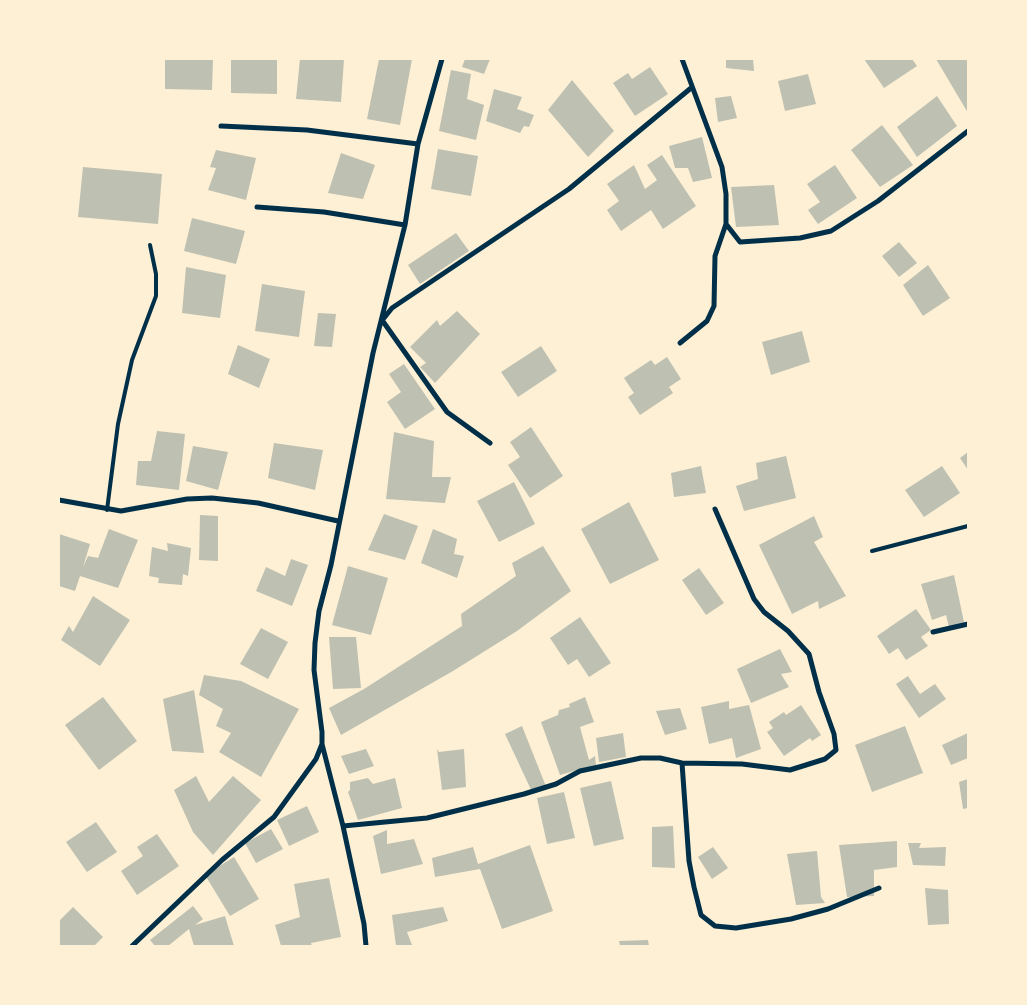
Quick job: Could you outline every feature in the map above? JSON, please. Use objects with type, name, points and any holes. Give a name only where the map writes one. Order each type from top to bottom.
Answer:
[{"type":"street","points":[[366,946],[364,924],[343,826],[322,744],[314,670],[315,643],[373,353],[405,225],[418,144],[442,59]]},
{"type":"street","points":[[680,343],[707,321],[714,306],[715,256],[726,224],[726,194],[722,167],[715,142],[691,88],[682,59]]},
{"type":"street","points":[[382,320],[392,308],[569,189],[691,88]]},
{"type":"street","points":[[222,126],[307,130],[418,144]]},
{"type":"street","points":[[726,224],[740,242],[800,238],[831,231],[878,201],[968,131]]},
{"type":"street","points":[[257,207],[324,212],[405,225]]},
{"type":"street","points":[[382,320],[447,412],[490,443]]},
{"type":"street","points":[[59,500],[106,510],[120,511],[187,499],[212,498],[258,503],[338,521]]},
{"type":"street","points":[[343,826],[427,818],[524,794],[556,784],[580,771],[610,763],[641,758],[660,758],[682,763],[742,764],[790,770],[825,759],[836,750],[834,734],[819,692],[809,654],[788,630],[764,612],[754,599],[715,509]]},
{"type":"street","points":[[933,632],[968,624]]},
{"type":"street","points":[[132,946],[222,860],[274,817],[316,758],[322,744]]},
{"type":"street","points":[[682,763],[689,862],[694,887],[701,915],[715,926],[736,928],[791,919],[828,909],[879,888]]},
{"type":"lane","points":[[106,510],[118,424],[132,360],[156,296],[156,274],[150,245]]},
{"type":"lane","points":[[872,551],[968,526]]},
{"type":"building","points":[[165,59],[213,59],[212,90],[165,89]]},
{"type":"building","points":[[231,59],[277,59],[277,94],[231,93]]},
{"type":"building","points":[[300,59],[344,59],[341,102],[296,99]]},
{"type":"building","points":[[379,59],[412,59],[400,125],[367,119]]},
{"type":"building","points":[[465,59],[490,59],[484,74],[462,67]]},
{"type":"building","points":[[726,59],[753,59],[754,71],[726,68]]},
{"type":"building","points":[[864,59],[912,59],[917,66],[884,88]]},
{"type":"building","points":[[936,59],[968,59],[968,113]]},
{"type":"building","points":[[650,67],[668,94],[635,116],[613,83],[628,73],[632,79]]},
{"type":"building","points":[[451,70],[471,74],[467,99],[484,105],[476,140],[439,131]]},
{"type":"building","points":[[808,74],[816,104],[785,111],[778,81]]},
{"type":"building","points":[[572,80],[614,131],[588,157],[548,110]]},
{"type":"building","points":[[494,89],[522,97],[517,109],[534,115],[529,127],[524,126],[520,133],[486,121]]},
{"type":"building","points":[[731,96],[737,118],[718,122],[715,98]]},
{"type":"building","points":[[937,96],[957,126],[917,157],[897,127]]},
{"type":"building","points":[[882,125],[913,165],[880,187],[851,150]]},
{"type":"building","points":[[702,137],[712,178],[693,182],[688,168],[675,168],[669,146]]},
{"type":"building","points":[[438,149],[478,156],[471,196],[431,189]]},
{"type":"building","points":[[216,150],[256,158],[246,200],[208,190],[216,168],[210,167]]},
{"type":"building","points":[[341,153],[375,165],[363,199],[328,193]]},
{"type":"building","points":[[662,155],[696,206],[663,229],[651,210],[621,231],[607,210],[619,201],[607,184],[634,165],[645,189],[657,180],[647,165]]},
{"type":"building","points":[[835,165],[857,198],[818,224],[808,210],[820,202],[807,184]]},
{"type":"building","points":[[83,167],[162,174],[158,224],[78,217]]},
{"type":"building","points":[[774,185],[779,225],[736,227],[731,187]]},
{"type":"building","points":[[192,218],[245,231],[236,264],[184,251]]},
{"type":"building","points":[[456,233],[469,251],[420,284],[408,265]]},
{"type":"building","points":[[899,242],[917,263],[899,277],[882,256]]},
{"type":"building","points":[[928,265],[950,298],[923,316],[903,285]]},
{"type":"building","points":[[186,267],[226,275],[220,318],[182,313]]},
{"type":"building","points":[[262,284],[305,291],[299,337],[255,331]]},
{"type":"building","points":[[457,311],[480,334],[435,383],[420,367],[426,363],[410,347],[437,320],[440,326]]},
{"type":"building","points":[[318,313],[336,314],[332,347],[314,346]]},
{"type":"building","points":[[802,331],[810,362],[771,375],[762,342]]},
{"type":"building","points":[[238,345],[270,359],[259,388],[228,374]]},
{"type":"building","points":[[541,346],[557,371],[518,397],[501,372]]},
{"type":"building","points":[[667,357],[681,379],[669,387],[673,393],[640,415],[628,397],[634,393],[624,378],[651,360],[655,365]]},
{"type":"building","points":[[404,364],[435,409],[405,429],[387,402],[401,392],[389,374]]},
{"type":"building","points":[[531,427],[563,476],[530,498],[508,465],[520,457],[510,442]]},
{"type":"building","points":[[157,431],[185,434],[179,490],[136,485],[138,461],[151,461]]},
{"type":"building","points":[[394,432],[434,441],[432,477],[451,477],[445,503],[386,499]]},
{"type":"building","points":[[274,443],[323,450],[315,490],[268,478]]},
{"type":"building","points":[[193,446],[228,452],[218,490],[186,481]]},
{"type":"building","points":[[968,452],[968,470],[960,458]]},
{"type":"building","points":[[786,456],[796,498],[744,511],[736,486],[758,479],[756,463]]},
{"type":"building","points":[[701,466],[706,493],[674,497],[671,473]]},
{"type":"building","points":[[942,466],[960,493],[924,517],[905,490]]},
{"type":"building","points":[[514,482],[535,524],[499,542],[477,501]]},
{"type":"building","points":[[629,502],[659,560],[610,584],[581,529]]},
{"type":"building","points":[[384,514],[418,526],[405,560],[368,550]]},
{"type":"building","points":[[200,515],[218,516],[218,561],[199,560]]},
{"type":"building","points":[[814,516],[823,537],[814,542],[846,596],[819,609],[818,601],[792,614],[759,545]]},
{"type":"building","points":[[109,529],[138,540],[118,588],[80,576],[75,591],[59,586],[59,534],[90,544],[83,567],[88,556],[98,558]]},
{"type":"building","points":[[433,529],[457,539],[454,554],[464,556],[457,578],[421,563]]},
{"type":"building","points":[[167,543],[191,548],[188,576],[183,574],[182,585],[158,583],[159,578],[149,576],[152,547],[168,551]]},
{"type":"building","points":[[543,546],[571,591],[517,631],[453,671],[341,735],[329,708],[364,689],[462,626],[461,614],[516,576],[512,563]]},
{"type":"building","points":[[291,559],[308,565],[292,606],[256,591],[266,567],[285,576]]},
{"type":"building","points":[[348,566],[388,578],[371,635],[332,625]]},
{"type":"building","points":[[699,568],[724,603],[706,615],[682,580]]},
{"type":"building","points":[[954,575],[964,622],[949,627],[946,615],[932,620],[921,584]]},
{"type":"building","points":[[93,596],[130,620],[100,666],[61,640],[69,626],[73,632]]},
{"type":"building","points":[[916,609],[931,630],[921,637],[928,646],[906,660],[898,648],[889,654],[877,636]]},
{"type":"building","points":[[580,617],[611,663],[589,677],[577,659],[568,665],[550,638]]},
{"type":"building","points":[[261,628],[288,642],[268,679],[240,664]]},
{"type":"building","points":[[329,637],[356,637],[361,688],[333,689]]},
{"type":"building","points":[[780,649],[792,672],[781,674],[789,687],[751,703],[737,669]]},
{"type":"building","points":[[204,675],[241,681],[299,709],[261,777],[219,752],[231,733],[216,726],[223,709],[199,695]]},
{"type":"building","points":[[908,676],[920,694],[935,684],[946,699],[919,718],[896,684]]},
{"type":"building","points":[[194,690],[204,753],[172,751],[163,699]]},
{"type":"building","points":[[103,697],[137,741],[99,770],[65,725]]},
{"type":"building","points":[[585,697],[594,722],[580,727],[589,760],[595,756],[596,765],[560,775],[541,722],[558,715],[559,710],[570,707],[569,704]]},
{"type":"building","points":[[729,701],[729,709],[749,705],[761,749],[736,758],[732,738],[709,744],[701,707]]},
{"type":"building","points":[[801,705],[821,735],[812,741],[810,738],[784,756],[767,732],[773,728],[769,722],[784,712],[786,715]]},
{"type":"building","points":[[680,708],[687,729],[665,735],[656,711]]},
{"type":"building","points":[[522,726],[547,789],[533,794],[505,734]]},
{"type":"building","points":[[905,726],[923,773],[872,792],[855,745]]},
{"type":"building","points":[[623,733],[626,757],[599,762],[596,738]]},
{"type":"building","points":[[968,733],[968,758],[951,765],[942,745]]},
{"type":"building","points":[[366,749],[374,766],[349,774],[341,756]]},
{"type":"building","points":[[437,749],[439,752],[464,749],[466,787],[442,790]]},
{"type":"building","points":[[196,776],[209,802],[233,776],[261,800],[213,855],[193,832],[174,790]]},
{"type":"building","points":[[368,778],[373,784],[395,778],[402,808],[358,820],[348,792],[350,790],[350,782]]},
{"type":"building","points":[[968,779],[968,808],[963,809],[959,782]]},
{"type":"building","points":[[611,781],[624,839],[594,846],[580,788]]},
{"type":"building","points":[[564,792],[575,838],[547,844],[537,798]]},
{"type":"building","points":[[307,806],[319,832],[289,846],[277,820]]},
{"type":"building","points":[[96,822],[117,852],[87,872],[66,842]]},
{"type":"building","points":[[673,826],[675,868],[652,867],[652,827]]},
{"type":"building","points":[[271,829],[283,849],[256,863],[245,843]]},
{"type":"building","points":[[387,830],[387,844],[414,839],[423,864],[381,874],[373,836]]},
{"type":"building","points":[[157,834],[179,866],[137,895],[121,871],[143,856],[137,847]]},
{"type":"building","points":[[897,841],[897,867],[874,870],[874,896],[847,897],[839,845]]},
{"type":"building","points":[[908,843],[921,843],[919,848],[946,847],[945,866],[913,865]]},
{"type":"building","points":[[530,845],[553,911],[502,929],[480,869],[435,877],[432,858],[473,847],[478,864]]},
{"type":"building","points":[[713,847],[728,868],[712,879],[698,857]]},
{"type":"building","points":[[817,851],[821,897],[825,903],[796,905],[787,854]]},
{"type":"building","points":[[234,857],[259,899],[230,916],[205,875]]},
{"type":"building","points":[[329,878],[341,937],[311,943],[312,946],[281,946],[275,925],[300,917],[294,884]]},
{"type":"building","points":[[925,888],[948,890],[949,924],[928,925]]},
{"type":"building","points":[[193,906],[203,919],[195,925],[225,916],[234,946],[194,946],[189,929],[168,946],[155,946],[150,940]]},
{"type":"building","points":[[73,907],[103,937],[94,946],[59,946],[59,921]]},
{"type":"building","points":[[443,907],[448,921],[407,932],[412,945],[396,946],[392,915]]},
{"type":"building","points":[[648,940],[649,946],[620,946],[619,941]]}]
